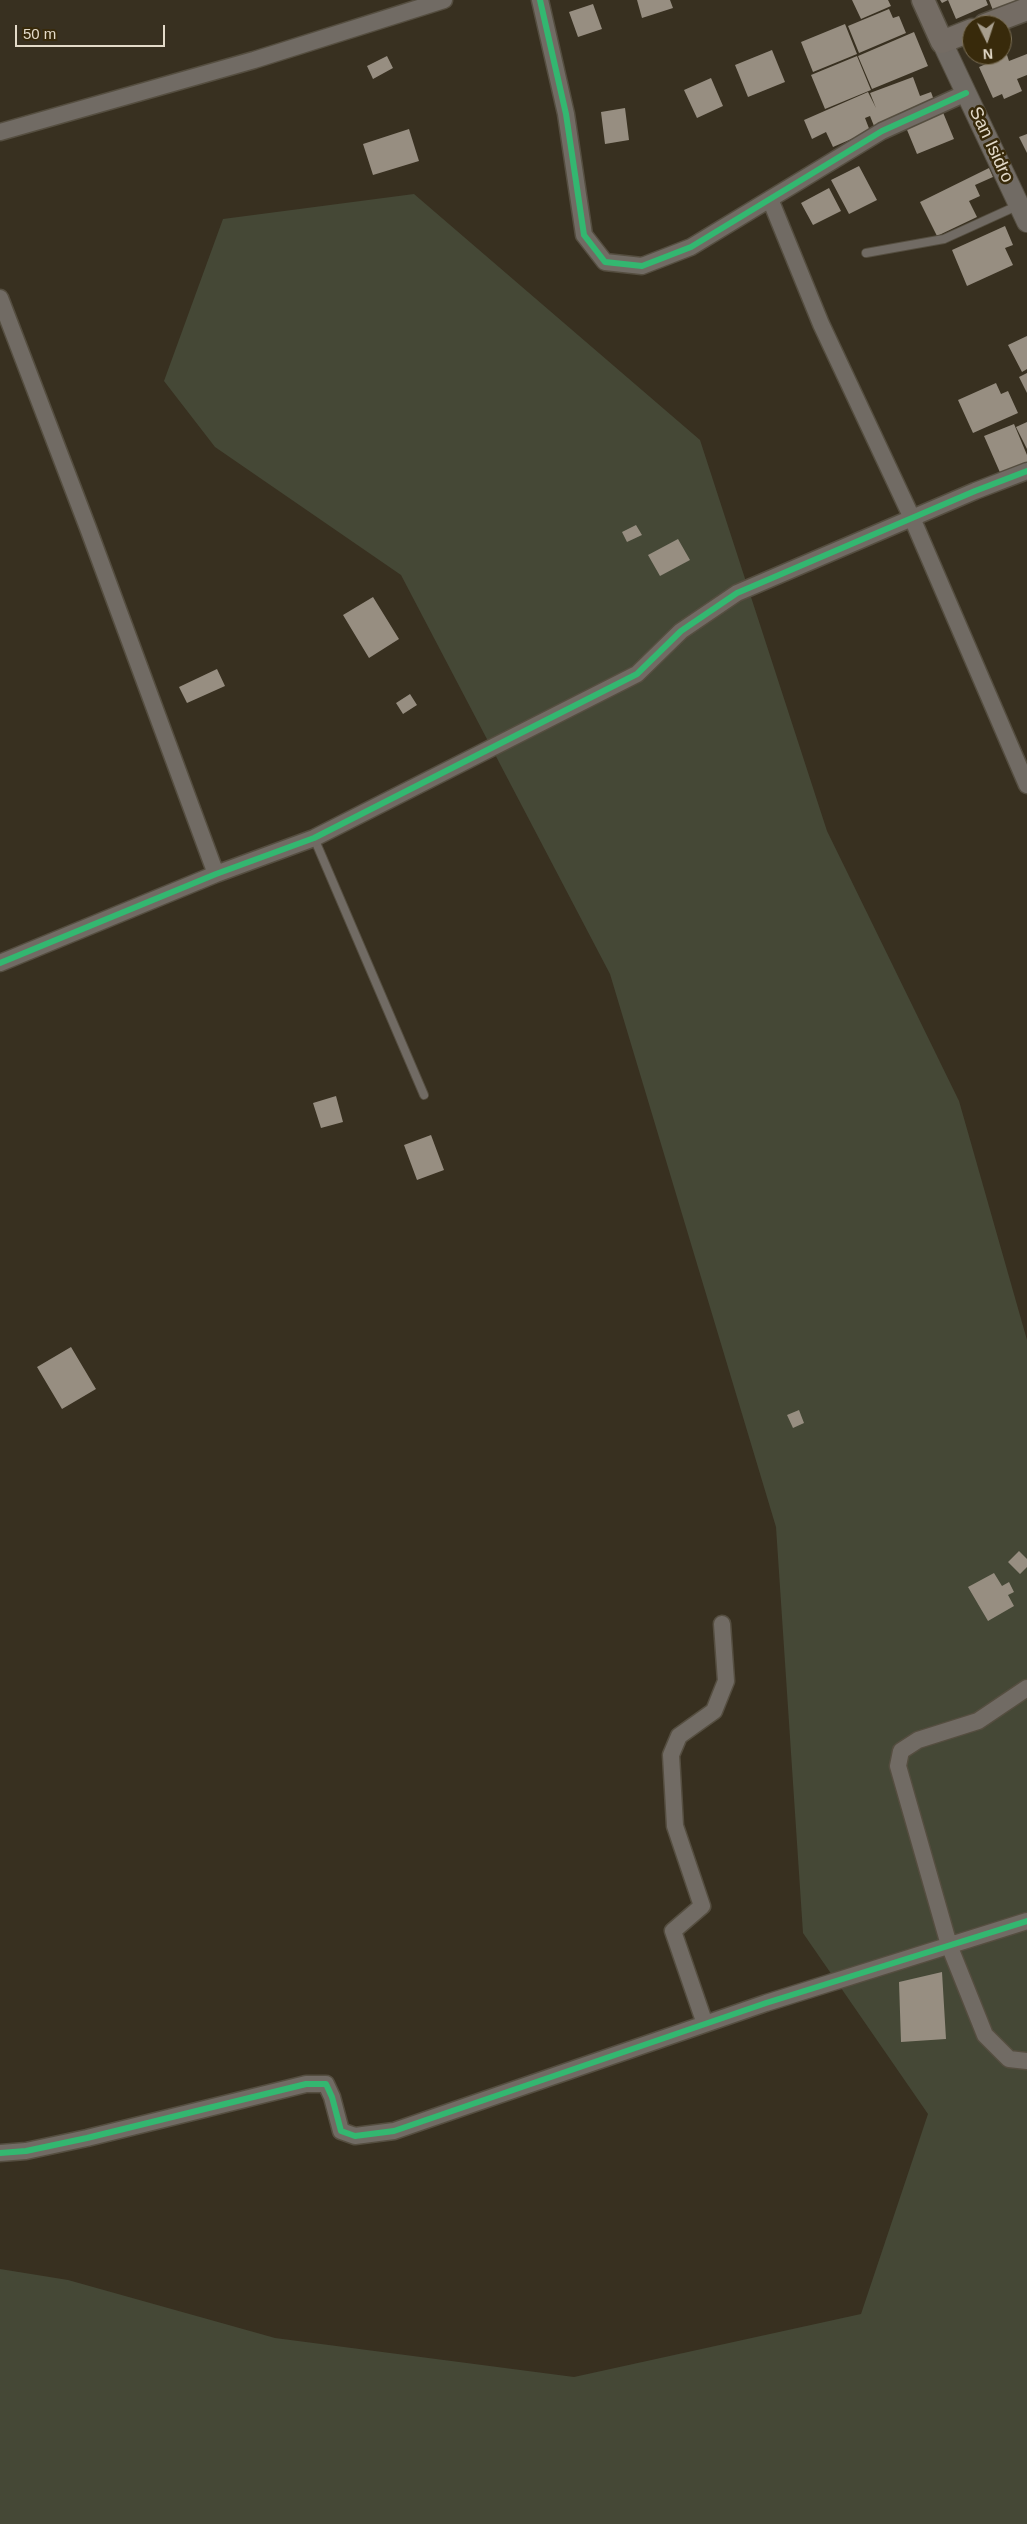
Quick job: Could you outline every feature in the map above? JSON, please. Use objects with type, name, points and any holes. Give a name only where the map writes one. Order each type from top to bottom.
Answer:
[{"type":"main road","points":[[922,0],[942,42],[962,34]]},
{"type":"main road","points":[[1011,15],[1027,9]]},
{"type":"street","points":[[0,132],[254,60],[422,2],[444,0]]},
{"type":"street","points":[[540,0],[566,114],[584,235],[605,262],[642,266],[691,247],[882,132],[966,93]]},
{"type":"street","name":"San Isidro","points":[[942,42],[1023,214]]},
{"type":"street","points":[[770,199],[821,324],[912,518],[1027,785]]},
{"type":"street","points":[[0,298],[88,528],[216,874]]},
{"type":"street","points":[[0,963],[216,874],[314,838],[637,674],[681,632],[737,593],[1027,471]]},
{"type":"street","points":[[706,2024],[673,1931],[702,1906],[675,1826],[670,1755],[679,1736],[714,1711],[726,1681],[722,1624]]},
{"type":"street","points":[[1027,1688],[978,1721],[918,1740],[901,1751],[898,1766],[949,1946],[986,2035],[1010,2059],[1027,2061]]},
{"type":"street","points":[[0,2153],[26,2151],[88,2138],[306,2084],[326,2084],[332,2097],[341,2131],[356,2136],[394,2131],[706,2024],[1027,1921]]},
{"type":"lane","points":[[866,254],[944,239],[1023,214]]},
{"type":"lane","points":[[314,838],[424,1095]]},
{"type":"green space","points":[[414,194],[700,440],[827,831],[959,1101],[1027,1340],[1027,2524],[0,2524],[0,2269],[68,2280],[275,2338],[574,2377],[861,2314],[928,2114],[803,1933],[776,1527],[610,974],[401,575],[215,447],[164,381],[223,219]]},
{"type":"building","points":[[637,0],[670,0],[673,8],[642,18]]},
{"type":"building","points":[[852,0],[888,0],[891,6],[861,19]]},
{"type":"building","points":[[948,0],[986,0],[988,5],[956,19]]},
{"type":"building","points":[[989,0],[1024,0],[994,13]]},
{"type":"building","points":[[593,4],[602,29],[578,37],[569,12]]},
{"type":"building","points":[[889,9],[893,18],[899,16],[906,33],[859,53],[848,26]]},
{"type":"building","points":[[845,24],[857,54],[813,72],[801,42]]},
{"type":"building","points":[[914,32],[928,66],[872,89],[858,56]]},
{"type":"building","points":[[772,50],[785,82],[748,97],[735,65]]},
{"type":"building","points":[[1027,54],[1027,75],[1017,79],[1022,91],[1004,99],[1002,94],[993,98],[979,67],[984,65],[1012,65],[1012,60]]},
{"type":"building","points":[[387,56],[393,68],[373,79],[367,66]]},
{"type":"building","points":[[857,56],[871,90],[825,109],[811,75]]},
{"type":"building","points":[[913,77],[920,96],[931,92],[935,103],[874,126],[870,116],[865,118],[870,131],[833,147],[826,132],[812,139],[804,120],[868,92],[876,108],[870,93]]},
{"type":"building","points":[[711,78],[723,106],[697,118],[684,90]]},
{"type":"building","points":[[625,108],[629,140],[605,144],[601,112]]},
{"type":"building","points":[[942,110],[954,139],[917,154],[905,125]]},
{"type":"building","points":[[409,129],[419,161],[373,175],[363,144]]},
{"type":"building","points":[[1027,134],[1027,153],[1019,137]]},
{"type":"building","points":[[859,166],[877,200],[849,214],[831,180]]},
{"type":"building","points":[[989,168],[993,177],[975,185],[980,196],[969,201],[977,217],[937,236],[920,202]]},
{"type":"building","points":[[829,188],[841,211],[813,225],[801,203]]},
{"type":"building","points":[[1005,226],[1013,245],[1005,248],[1013,265],[967,286],[952,250]]},
{"type":"building","points":[[1027,336],[1027,369],[1022,372],[1008,345]]},
{"type":"building","points":[[1027,373],[1027,393],[1019,377]]},
{"type":"building","points":[[996,383],[1001,394],[1008,391],[1018,413],[973,433],[958,400]]},
{"type":"building","points":[[1027,422],[1027,449],[1016,427]]},
{"type":"building","points":[[1014,424],[1027,455],[1027,467],[1002,477],[984,436]]},
{"type":"building","points":[[636,525],[642,535],[627,542],[622,532]]},
{"type":"building","points":[[678,539],[690,560],[660,576],[648,555]]},
{"type":"building","points":[[373,597],[399,639],[369,658],[343,615]]},
{"type":"building","points":[[217,669],[225,686],[187,703],[179,687]]},
{"type":"building","points":[[410,694],[417,705],[403,714],[396,703]]},
{"type":"building","points":[[336,1096],[343,1122],[321,1128],[313,1103]]},
{"type":"building","points":[[431,1135],[444,1170],[417,1180],[404,1145]]},
{"type":"building","points":[[71,1347],[96,1389],[62,1409],[37,1367]]},
{"type":"building","points":[[799,1410],[804,1423],[793,1428],[787,1415]]},
{"type":"building","points":[[1019,1551],[1027,1559],[1027,1567],[1020,1574],[1008,1562]]},
{"type":"building","points":[[994,1573],[1002,1586],[1009,1582],[1014,1592],[1008,1595],[1014,1606],[988,1621],[968,1587]]},
{"type":"building","points":[[942,1972],[946,2039],[901,2042],[899,1982]]},
{"type":"cycle path","points":[[540,0],[566,114],[584,235],[605,262],[642,266],[691,247],[882,131],[966,93]]},
{"type":"cycle path","points":[[0,963],[216,874],[314,838],[637,674],[681,631],[737,593],[975,491],[1027,471]]},
{"type":"cycle path","points":[[0,2153],[26,2151],[87,2138],[306,2084],[326,2084],[332,2097],[341,2131],[355,2136],[394,2131],[766,2003],[1027,1921]]}]
